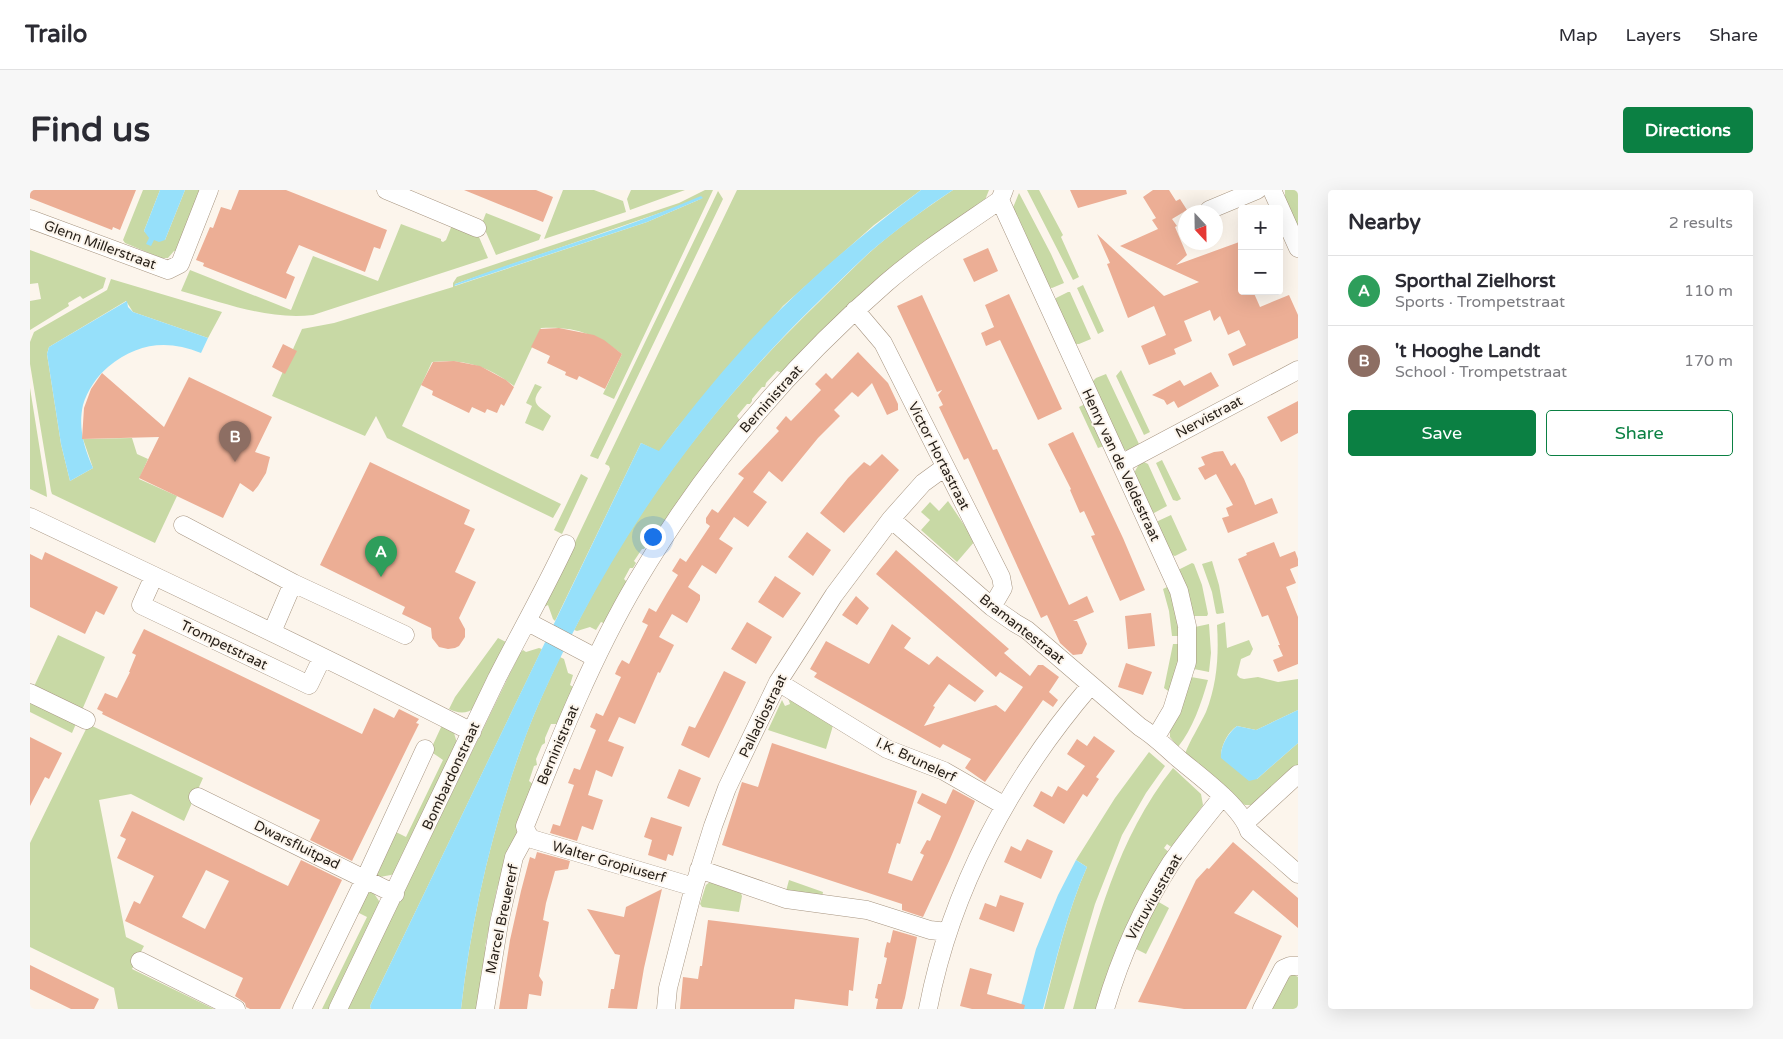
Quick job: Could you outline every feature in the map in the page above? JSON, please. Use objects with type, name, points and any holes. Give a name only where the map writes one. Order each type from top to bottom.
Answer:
[{"type":"street","name":"Glenn Millerstraat","points":[[30,219],[168,270],[180,264],[209,190]]},
{"type":"street","points":[[386,190],[477,228]]},
{"type":"street","points":[[1221,205],[1257,190]]},
{"type":"street","points":[[1272,190],[1298,248]]},
{"type":"street","name":"Berninistraat","points":[[527,833],[525,826],[564,729],[596,658],[637,582],[708,475],[756,412],[855,310],[921,254],[1002,195]]},
{"type":"street","name":"Henry van de Veldestraat","points":[[1002,195],[1179,591],[1187,626],[1187,662],[1172,710],[1156,736]]},
{"type":"street","name":"Victor Hortastraat","points":[[855,310],[883,343],[1001,577],[1003,588],[992,607]]},
{"type":"street","name":"Nervistraat","points":[[1121,464],[1298,370]]},
{"type":"street","name":"Palladiostraat","points":[[666,1009],[668,988],[699,869],[728,788],[778,682],[834,595],[891,519],[923,483],[945,468]]},
{"type":"street","points":[[30,517],[272,632],[472,732]]},
{"type":"street","name":"Bramantestraat","points":[[891,519],[992,607],[1015,624],[1027,630],[1140,727],[1156,736],[1177,757],[1223,796],[1246,822],[1249,830],[1298,874]]},
{"type":"street","points":[[183,525],[293,583],[405,635]]},
{"type":"street","name":"Bombardonstraat","points":[[338,1009],[498,678],[566,544]]},
{"type":"street","name":"Trompetstraat","points":[[154,576],[141,605],[309,685],[322,658]]},
{"type":"street","points":[[272,632],[293,583]]},
{"type":"street","points":[[528,622],[596,658]]},
{"type":"street","name":"I.K. Brunelerf","points":[[778,682],[887,749],[944,771],[1004,806]]},
{"type":"street","points":[[928,1009],[947,932],[968,876],[1004,806],[1066,714],[1092,685]]},
{"type":"street","points":[[30,693],[86,720]]},
{"type":"street","points":[[302,1009],[425,749]]},
{"type":"street","points":[[1246,822],[1298,774]]},
{"type":"street","name":"Vitruviusstraat","points":[[1105,1009],[1126,947],[1144,911],[1171,863],[1223,796]]},
{"type":"street","name":"Dwarsfluitpad","points":[[198,797],[395,894]]},
{"type":"street","name":"Walter Gropiuserf","points":[[527,833],[532,839],[694,887]]},
{"type":"street","name":"Marcel Breuererf","points":[[485,1009],[499,923],[514,857],[527,833]]},
{"type":"street","points":[[699,869],[786,899],[867,910],[930,930],[947,932]]},
{"type":"street","points":[[140,961],[236,1009]]},
{"type":"street","points":[[1262,1009],[1282,969],[1298,966]]},
{"type":"green space","points":[[143,190],[160,190],[144,231],[154,240],[165,240],[185,190],[204,190],[179,253],[174,251],[168,258],[161,258],[125,243],[123,240]]},
{"type":"green space","points":[[563,190],[594,190],[623,201],[626,212],[544,239]]},
{"type":"green space","points":[[631,190],[685,190],[630,210],[627,199]]},
{"type":"green space","points":[[705,190],[713,190],[614,399],[603,394],[622,354],[594,336],[564,328],[541,328],[514,386],[495,373],[476,365],[444,361],[432,362],[402,426],[561,504],[553,518],[387,438],[376,416],[365,436],[272,396],[302,329],[334,323],[453,287],[457,277],[679,203]],"holes":[[[703,198],[647,222],[455,286],[455,284]]]},
{"type":"green space","points":[[737,190],[921,190],[874,225],[783,306],[677,428],[659,452],[641,443],[555,621],[548,605],[544,607],[610,469],[605,464]]},
{"type":"green space","points":[[953,190],[989,190],[985,200],[782,373],[777,371],[766,383],[765,387],[762,387],[752,399],[750,404],[747,404],[737,416],[739,423],[658,531],[654,530],[645,543],[647,545],[642,549],[634,561],[636,563],[633,568],[630,568],[624,579],[627,582],[606,624],[601,622],[596,630],[590,627],[577,631],[574,630],[609,565],[643,511],[689,447],[738,386],[792,329],[868,254],[898,229]]},
{"type":"green space","points":[[1027,190],[1039,190],[1063,235],[1061,237],[1079,277],[1073,280]]},
{"type":"green space","points":[[1285,190],[1298,190],[1298,232],[1285,200]]},
{"type":"green space","points":[[718,191],[723,199],[598,459],[590,456]]},
{"type":"green space","points":[[1019,193],[1064,283],[1052,288],[1048,287],[1012,210]]},
{"type":"green space","points":[[486,213],[541,235],[539,240],[496,255],[485,230],[480,228]]},
{"type":"green space","points":[[401,224],[441,239],[443,242],[446,240],[452,225],[479,237],[488,258],[313,315],[296,316],[263,313],[181,291],[190,270],[291,310],[313,256],[378,281]]},
{"type":"green space","points":[[30,250],[106,278],[103,288],[83,299],[80,296],[68,303],[69,306],[30,330],[30,301],[41,299],[38,283],[30,284]]},
{"type":"green space","points":[[111,279],[222,312],[208,338],[133,312],[126,301],[49,347],[47,354],[61,444],[70,481],[93,468],[83,439],[132,438],[137,454],[148,459],[139,479],[177,496],[155,543],[52,494],[51,491],[30,364],[30,342],[34,332],[107,290]]},
{"type":"green space","points":[[1083,285],[1104,331],[1098,334],[1077,288]]},
{"type":"green space","points":[[1070,292],[1091,339],[1079,344],[1074,344],[1054,302],[1056,298]]},
{"type":"green space","points":[[1121,370],[1150,432],[1144,435],[1116,376]]},
{"type":"green space","points":[[1106,374],[1139,444],[1139,447],[1129,452],[1122,448],[1092,382]]},
{"type":"green space","points":[[535,384],[542,387],[536,397],[537,404],[551,416],[543,431],[525,423],[532,406],[526,403]]},
{"type":"green space","points":[[30,388],[46,488],[47,497],[30,489]]},
{"type":"green space","points":[[1085,404],[1104,446],[1098,448],[1079,407]]},
{"type":"green space","points":[[1162,460],[1181,499],[1177,501],[1173,500],[1156,463]]},
{"type":"green space","points":[[1144,462],[1148,464],[1167,506],[1154,513],[1151,511],[1134,473],[1139,464]]},
{"type":"green space","points":[[581,474],[588,478],[562,534],[554,530]]},
{"type":"green space","points":[[948,501],[975,541],[957,562],[921,530],[930,520],[921,512],[930,502],[939,511]]},
{"type":"green space","points":[[1171,515],[1187,550],[1175,556],[1171,555],[1156,524],[1158,521]]},
{"type":"green space","points":[[1212,561],[1224,613],[1216,613],[1212,592],[1202,564]]},
{"type":"green space","points":[[1192,563],[1202,585],[1207,616],[1194,616],[1178,570]]},
{"type":"green space","points":[[1169,586],[1174,598],[1180,636],[1172,636],[1169,611],[1163,589]]},
{"type":"green space","points":[[1225,622],[1227,648],[1249,640],[1253,649],[1250,655],[1241,659],[1237,675],[1240,678],[1258,677],[1278,682],[1298,679],[1298,710],[1256,730],[1237,726],[1228,735],[1223,746],[1221,754],[1257,779],[1298,743],[1298,768],[1256,805],[1245,805],[1242,803],[1185,754],[1210,701],[1216,669],[1217,625]]},
{"type":"green space","points":[[1209,624],[1211,653],[1209,672],[1194,669],[1195,627]]},
{"type":"green space","points":[[58,635],[105,657],[72,733],[30,712],[30,695]]},
{"type":"green space","points":[[498,638],[508,643],[476,707],[463,712],[449,709],[455,697]]},
{"type":"green space","points":[[1173,644],[1180,644],[1180,656],[1171,693],[1164,688]]},
{"type":"green space","points":[[539,648],[542,649],[370,1006],[371,1009],[347,1009],[520,653],[523,650],[526,652]]},
{"type":"green space","points":[[560,657],[564,659],[568,673],[573,675],[570,685],[573,687],[557,724],[551,724],[545,738],[545,743],[542,745],[536,759],[537,765],[534,766],[529,781],[533,784],[497,888],[494,903],[495,909],[492,910],[489,925],[491,926],[485,947],[488,949],[481,1009],[461,1009],[476,910],[500,812],[530,725]]},
{"type":"green space","points":[[1191,677],[1208,680],[1192,724],[1178,747],[1170,737],[1170,730]]},
{"type":"green space","points":[[788,698],[833,724],[826,749],[768,730],[782,700],[785,706],[790,704]]},
{"type":"green space","points":[[89,723],[203,778],[184,821],[131,794],[99,800],[126,937],[144,946],[132,969],[214,1009],[118,1009],[114,988],[30,947],[30,843]]},
{"type":"green space","points":[[443,723],[454,733],[457,743],[396,874],[380,877],[376,874],[396,832],[406,837],[443,760],[430,751]]},
{"type":"green space","points":[[1149,752],[1165,766],[1146,793],[1122,835],[1095,904],[1064,1009],[1044,1009],[1068,919],[1087,867],[1076,860],[1115,798]]},
{"type":"green space","points":[[1173,768],[1201,794],[1203,805],[1198,812],[1201,815],[1174,849],[1167,844],[1164,848],[1171,854],[1099,1009],[1073,1009],[1090,945],[1123,853],[1137,823]]},
{"type":"green space","points":[[789,880],[823,892],[822,897],[786,891]]},
{"type":"green space","points":[[711,881],[740,891],[742,896],[739,912],[702,907],[700,904],[706,885]]},
{"type":"green space","points":[[368,890],[373,892],[381,904],[331,1009],[322,1009],[367,917],[357,912]]},
{"type":"green space","points":[[1157,901],[1169,908],[1146,954],[1134,948]]},
{"type":"green space","points":[[1293,974],[1298,977],[1298,1009],[1270,1009],[1284,981]]},
{"type":"water","points":[[160,190],[185,190],[165,240],[159,242],[154,240],[151,246],[146,244],[149,238],[144,231]]},
{"type":"water","points":[[921,190],[953,190],[910,220],[870,252],[813,307],[746,378],[684,454],[629,534],[604,576],[548,683],[527,732],[510,781],[491,845],[476,910],[461,1009],[371,1009],[370,1006],[641,443],[659,451],[719,375],[751,339],[801,289],[868,231]]},
{"type":"water","points":[[701,196],[703,198],[647,222],[454,286],[486,273],[671,209]]},
{"type":"water","points":[[127,301],[128,307],[133,312],[208,338],[201,353],[176,346],[164,345],[141,348],[119,359],[96,379],[83,405],[81,421],[87,453],[93,468],[70,481],[61,444],[47,354],[49,347]]},
{"type":"water","points":[[1298,710],[1298,743],[1257,779],[1249,781],[1221,758],[1225,740],[1237,726],[1256,730]]},
{"type":"water","points":[[1076,860],[1087,867],[1068,919],[1043,1009],[1020,1009],[1036,949],[1058,895]]},
{"type":"building","points":[[30,190],[136,190],[120,230],[113,227],[112,230],[30,198]]},
{"type":"building","points":[[239,190],[286,190],[387,230],[380,249],[374,247],[365,272],[299,245],[286,273],[295,277],[286,299],[203,266],[204,263],[196,260],[210,227],[213,228],[221,207],[231,210]]},
{"type":"building","points":[[464,190],[536,190],[553,197],[543,222]]},
{"type":"building","points":[[1070,190],[1126,190],[1127,194],[1078,208]]},
{"type":"building","points":[[1153,190],[1169,190],[1176,201],[1180,199],[1184,205],[1178,205],[1178,215],[1172,219],[1177,226],[1175,227],[1178,234],[1178,250],[1185,250],[1187,255],[1176,265],[1217,250],[1223,250],[1223,248],[1238,242],[1238,295],[1255,295],[1260,307],[1289,295],[1298,315],[1298,338],[1233,366],[1228,354],[1246,345],[1239,330],[1228,335],[1220,316],[1214,321],[1210,310],[1184,321],[1192,341],[1174,349],[1176,354],[1149,365],[1141,346],[1166,335],[1154,306],[1128,318],[1107,264],[1110,263],[1097,234],[1164,296],[1199,282],[1120,246],[1158,229],[1152,220],[1156,218],[1143,197]]},
{"type":"building","points":[[988,248],[998,271],[974,282],[963,259]]},
{"type":"building","points":[[1009,294],[1062,409],[1038,420],[1000,340],[986,346],[981,333],[994,327],[985,305]]},
{"type":"building","points":[[922,295],[993,450],[997,449],[1069,605],[1087,596],[1094,612],[1073,621],[1077,621],[1087,644],[1082,654],[1073,655],[1060,643],[1047,615],[1041,618],[968,458],[964,460],[939,407],[943,405],[938,395],[942,390],[937,392],[897,306]]},
{"type":"building","points":[[559,328],[594,335],[622,354],[605,389],[579,376],[577,380],[565,375],[566,372],[547,363],[550,356],[531,347],[540,329]]},
{"type":"building","points":[[283,344],[297,351],[285,374],[272,367]]},
{"type":"building","points":[[858,352],[888,383],[898,404],[898,410],[887,415],[872,383],[858,397],[852,392],[834,410],[840,416],[818,438],[782,482],[769,471],[753,492],[767,502],[748,527],[734,517],[719,539],[733,548],[716,574],[702,565],[688,587],[700,595],[700,600],[687,623],[672,614],[659,637],[674,645],[660,673],[658,672],[635,724],[619,717],[608,741],[624,747],[612,777],[596,770],[588,795],[603,800],[593,830],[582,826],[577,841],[550,833],[553,824],[560,826],[574,785],[568,783],[574,768],[580,770],[596,730],[590,727],[596,713],[603,716],[621,677],[615,674],[618,667],[622,660],[629,664],[648,625],[642,622],[649,608],[656,612],[678,575],[672,571],[680,558],[686,562],[710,526],[706,523],[706,518],[712,509],[718,513],[744,478],[738,474],[779,431],[776,428],[786,416],[791,421],[821,390],[815,384],[826,373],[832,379]]},
{"type":"building","points":[[454,361],[480,366],[506,380],[514,387],[504,406],[501,404],[497,413],[487,409],[485,413],[472,407],[469,413],[432,395],[433,391],[421,385],[433,362]]},
{"type":"building","points":[[1211,372],[1219,386],[1178,408],[1174,401],[1167,405],[1164,400],[1152,395],[1180,380],[1184,386]]},
{"type":"building","points":[[102,373],[164,427],[189,377],[272,417],[255,452],[270,457],[266,473],[258,486],[253,492],[240,483],[223,518],[139,478],[159,437],[82,439],[84,408],[91,389]]},
{"type":"building","points":[[1298,401],[1298,433],[1281,442],[1267,417]]},
{"type":"building","points":[[1073,432],[1123,538],[1145,590],[1120,601],[1091,536],[1095,535],[1084,511],[1080,513],[1071,489],[1048,444]]},
{"type":"building","points":[[1223,451],[1231,466],[1235,463],[1255,505],[1272,498],[1278,513],[1228,533],[1222,518],[1229,516],[1226,508],[1233,505],[1216,474],[1205,480],[1198,468],[1205,465],[1201,457]]},
{"type":"building","points":[[882,454],[899,470],[844,533],[820,513],[848,478],[864,462],[870,466]]},
{"type":"building","points":[[370,462],[470,510],[464,524],[475,529],[455,572],[476,582],[459,618],[465,629],[465,637],[459,646],[455,648],[439,647],[432,638],[431,628],[402,614],[405,607],[320,565]]},
{"type":"building","points":[[807,532],[831,550],[813,576],[788,557]]},
{"type":"building","points":[[1274,542],[1280,557],[1295,551],[1298,559],[1298,566],[1290,569],[1296,583],[1286,587],[1298,617],[1298,664],[1278,672],[1273,660],[1283,656],[1278,645],[1280,645],[1268,615],[1262,617],[1238,559],[1247,555],[1246,553]]},
{"type":"building","points":[[896,550],[1009,649],[1004,653],[1030,676],[1038,665],[1043,665],[1059,677],[1049,692],[1058,700],[1053,707],[1043,700],[985,782],[965,768],[971,759],[943,744],[940,748],[814,677],[817,673],[810,669],[826,641],[869,664],[892,624],[911,638],[904,648],[929,665],[937,656],[984,691],[975,702],[949,684],[933,706],[935,707],[924,726],[996,705],[1005,712],[1023,687],[1000,672],[996,677],[876,574]]},
{"type":"building","points":[[45,552],[118,587],[104,615],[96,611],[85,634],[30,607],[30,554],[42,560]]},
{"type":"building","points":[[775,576],[801,593],[783,618],[758,602]]},
{"type":"building","points":[[856,596],[869,608],[857,625],[842,615]]},
{"type":"building","points":[[1151,613],[1155,646],[1128,649],[1125,616]]},
{"type":"building","points":[[747,622],[772,637],[756,664],[731,649]]},
{"type":"building","points":[[144,629],[362,734],[374,708],[394,718],[399,709],[419,719],[416,723],[419,724],[352,861],[310,840],[320,820],[102,714],[103,712],[97,709],[105,693],[117,698],[130,672],[136,655],[132,653]]},
{"type":"building","points":[[1126,663],[1152,672],[1143,695],[1118,687]]},
{"type":"building","points":[[724,671],[746,682],[709,758],[681,745],[689,726],[695,728]]},
{"type":"building","points":[[1094,736],[1115,751],[1096,777],[1099,779],[1087,797],[1083,794],[1064,824],[1033,806],[1041,791],[1052,797],[1058,786],[1067,791],[1085,766],[1067,754],[1077,739],[1087,746]]},
{"type":"building","points":[[30,737],[62,753],[49,779],[45,777],[30,806]]},
{"type":"building","points":[[772,743],[917,791],[900,844],[897,843],[888,873],[912,881],[924,855],[920,853],[927,840],[930,841],[941,816],[917,803],[922,793],[946,804],[953,789],[975,801],[923,917],[902,910],[902,904],[722,845],[742,782],[758,787]]},
{"type":"building","points":[[679,769],[701,778],[689,807],[667,798]]},
{"type":"building","points":[[132,811],[288,886],[301,860],[342,880],[280,1009],[250,1009],[246,1007],[245,1003],[235,996],[243,978],[125,921],[134,901],[140,904],[154,876],[117,858],[126,839],[120,836]],"holes":[[[206,870],[229,881],[205,929],[182,917]]]},
{"type":"building","points":[[651,817],[682,827],[673,856],[668,854],[666,861],[648,855],[652,840],[644,837]]},
{"type":"building","points":[[1027,839],[1053,851],[1041,879],[1004,862],[1011,846],[1021,851]]},
{"type":"building","points":[[1233,842],[1298,898],[1298,928],[1253,890],[1234,913],[1282,936],[1246,1009],[1184,1009],[1138,1002],[1196,880],[1207,868],[1209,869]]},
{"type":"building","points":[[537,852],[570,861],[568,869],[555,871],[546,903],[543,920],[549,922],[539,976],[543,982],[541,996],[529,994],[527,1009],[499,1009],[510,940],[521,891],[530,857],[535,859]]},
{"type":"building","points":[[662,889],[644,968],[637,1009],[608,1008],[611,989],[614,989],[620,955],[615,954],[587,909],[624,917],[626,907]]},
{"type":"building","points":[[1000,895],[1024,903],[1014,932],[979,919],[985,903],[996,907]]},
{"type":"building","points":[[708,920],[859,938],[853,991],[849,990],[848,1006],[795,999],[794,1009],[680,1009],[683,977],[698,979],[700,966],[702,966]]},
{"type":"building","points":[[893,930],[917,937],[905,998],[902,1009],[876,1009],[878,999],[875,998],[878,984],[881,984],[887,958],[884,957],[885,950],[887,942],[890,943]]},
{"type":"building","points":[[30,965],[99,999],[94,1009],[71,1009],[30,989]]},
{"type":"building","points":[[970,968],[992,974],[987,994],[1025,1005],[1024,1009],[972,1009],[960,1006]]},
{"type":"place","name":"'t Hooghe Landt","points":[[235,462]]},
{"type":"place","name":"Sporthal Zielhorst","points":[[381,577]]}]
